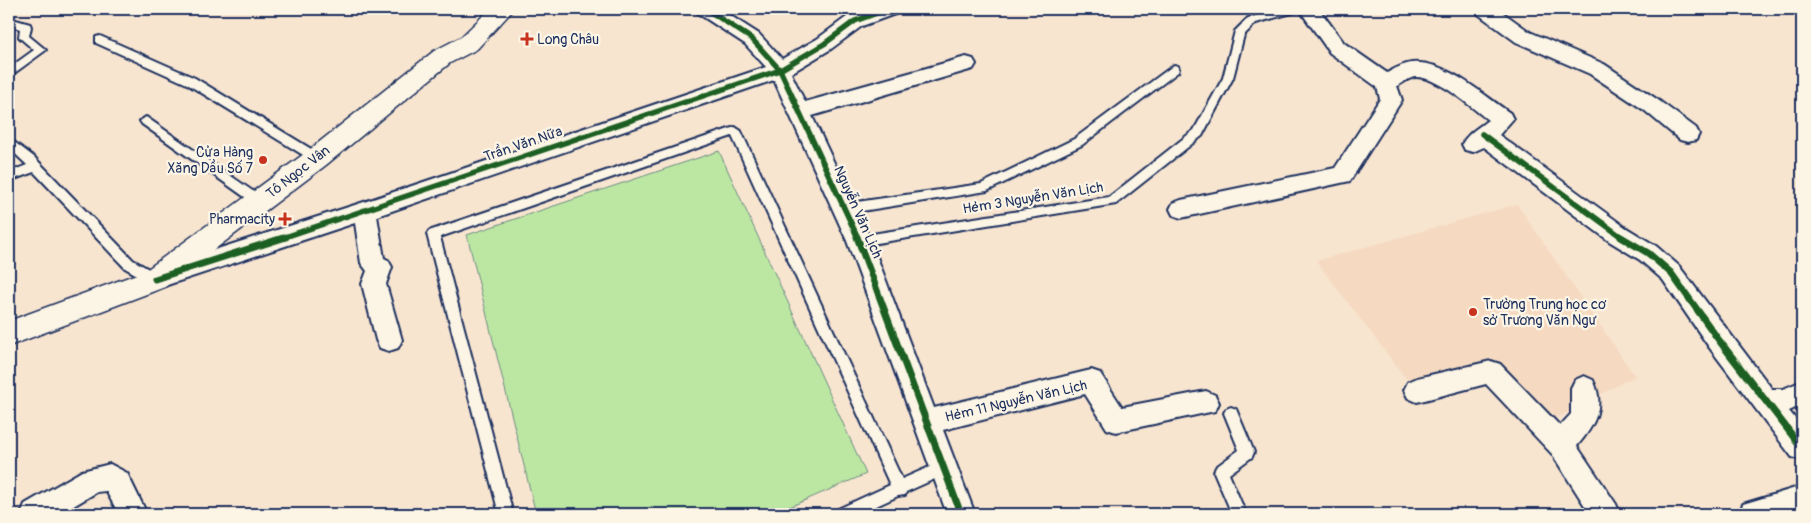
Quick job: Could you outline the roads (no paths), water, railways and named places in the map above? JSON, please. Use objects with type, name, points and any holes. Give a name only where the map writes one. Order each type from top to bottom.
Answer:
[{"type":"main road","name":"Tô Ngọc Vân","points":[[442,57],[463,28],[482,9]]},
{"type":"main road","name":"Tô Ngọc Vân","points":[[9,334],[155,279],[317,158],[442,57],[469,43],[503,9]]},
{"type":"street","name":"Nguyễn Văn Lịch","points":[[706,9],[752,39],[780,70],[859,241],[960,514]]},
{"type":"street","name":"Trần Văn Nữa","points":[[155,279],[365,211],[780,70],[824,44],[856,21],[888,9]]},
{"type":"street","points":[[1181,209],[1342,175],[1391,100],[1386,83],[1337,48],[1309,9]]},
{"type":"street","points":[[1485,9],[1523,37],[1598,69],[1651,105],[1688,134]]},
{"type":"street","points":[[799,112],[966,64]]},
{"type":"street","points":[[1386,83],[1412,70],[1432,72],[1466,92],[1502,120],[1496,127],[1478,139],[1648,254],[1671,273],[1718,339],[1802,448]]},
{"type":"street","points":[[365,211],[373,263],[380,267],[374,284],[389,340]]},
{"type":"street","points":[[1417,390],[1491,372],[1560,445],[1606,514]]},
{"type":"street","name":"Hẻm 11 Nguyễn Văn Lịch","points":[[925,422],[1091,382],[1116,420],[1206,403]]},
{"type":"street","points":[[1560,445],[1584,418],[1584,388]]},
{"type":"street","points":[[1767,401],[1784,400],[1802,392]]},
{"type":"street","points":[[35,514],[92,480],[110,477],[116,482],[134,514]]},
{"type":"street","points":[[1753,514],[1802,499]]},
{"type":"lane","name":"Hẻm 3 Nguyễn Văn Lịch","points":[[859,241],[1112,201],[1198,133],[1228,78],[1239,34],[1252,20],[1295,9]]},
{"type":"lane","points":[[9,21],[26,27],[24,37],[41,50],[9,74]]},
{"type":"lane","points":[[100,40],[191,81],[317,158]]},
{"type":"lane","points":[[843,209],[983,188],[1078,142],[1174,69]]},
{"type":"lane","points":[[146,121],[260,202]]},
{"type":"lane","points":[[506,514],[433,234],[735,131],[900,490]]},
{"type":"lane","points":[[9,142],[36,166],[129,264],[155,279]]},
{"type":"lane","points":[[9,178],[36,166]]},
{"type":"lane","points":[[1231,413],[1247,452],[1221,472],[1239,514]]},
{"type":"lane","points":[[843,514],[900,490],[943,468]]},
{"type":"place","name":"Long Châu","points":[[527,39]]},
{"type":"place","name":"Cửa Hàng Xăng Dầu Số 7","points":[[263,160]]},
{"type":"place","name":"Pharmacity","points":[[285,219]]},
{"type":"place","name":"Trường Trung học cơ sở Trương Văn Ngư","points":[[1473,312]]}]
